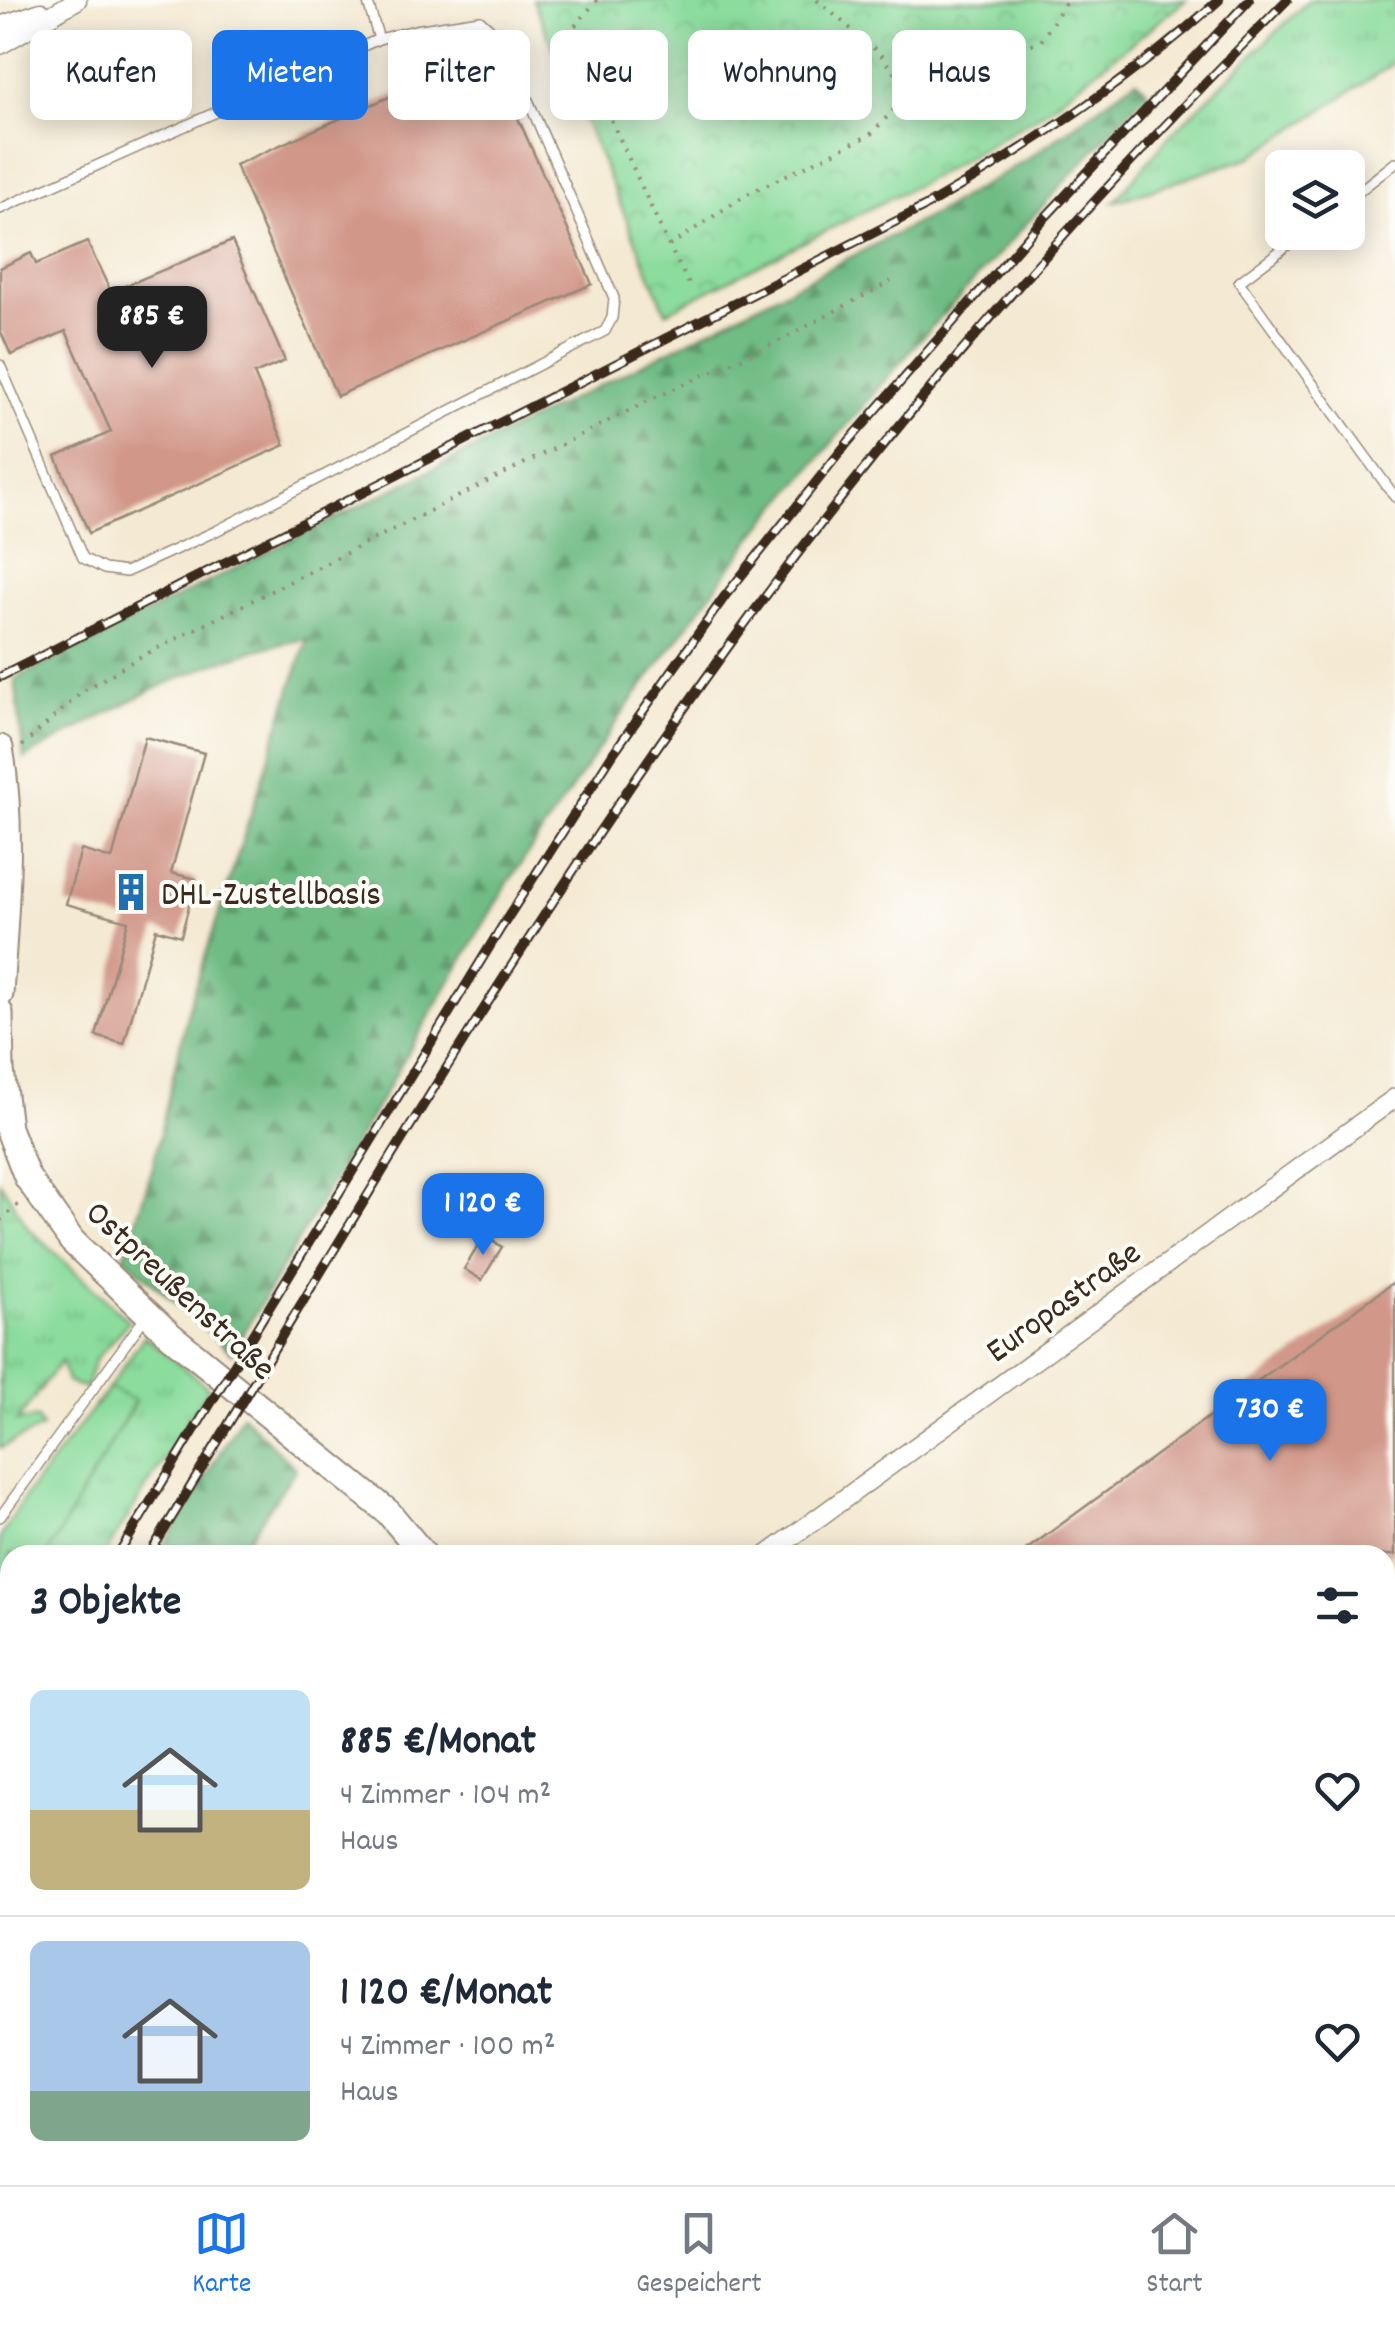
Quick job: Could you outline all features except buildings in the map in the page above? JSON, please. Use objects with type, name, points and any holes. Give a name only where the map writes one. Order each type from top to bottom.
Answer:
[{"type":"street","points":[[0,26],[76,0]]},
{"type":"street","points":[[0,45],[76,0]]},
{"type":"street","points":[[0,994],[8,858],[1,755]]},
{"type":"street","name":"Ostpreußenstraße","points":[[0,1013],[8,1128],[27,1177],[72,1241],[170,1336],[388,1512],[416,1545]]},
{"type":"street","name":"Europastraße","points":[[781,1545],[1395,1098]]},
{"type":"lane","points":[[367,0],[379,39]]},
{"type":"lane","points":[[0,210],[379,39],[480,20],[502,40],[614,298],[606,331],[216,532],[126,572],[104,569],[83,558],[0,365]]},
{"type":"lane","points":[[1365,187],[1395,163]]},
{"type":"lane","points":[[1282,250],[1240,282],[1395,497]]},
{"type":"lane","points":[[0,1517],[147,1313]]},
{"type":"path","points":[[818,0],[892,68]]},
{"type":"path","points":[[1026,46],[1041,41],[1067,0]]},
{"type":"path","points":[[594,1],[575,26],[573,37],[690,286]]},
{"type":"path","points":[[668,246],[748,194],[870,135],[892,112]]},
{"type":"path","points":[[1,755],[82,692],[138,658],[636,406],[785,338],[891,281]]},
{"type":"green space","points":[[533,0],[1186,0],[1045,111],[940,173],[666,312],[584,120],[668,120],[668,30],[550,30],[550,40]]},
{"type":"green space","points":[[1309,0],[1395,0],[1395,62],[1251,157],[1114,202],[1170,135]]},
{"type":"green space","points":[[1136,80],[1148,91],[916,344],[759,529],[625,710],[507,884],[232,1353],[124,1257],[152,1170],[188,1010],[307,639],[232,657],[196,671],[126,703],[24,759],[15,679],[932,215],[1029,158]]},
{"type":"green space","points":[[0,1182],[28,1228],[129,1321],[95,1360],[86,1388],[67,1382],[61,1361],[17,1421],[37,1418],[42,1428],[0,1448]]},
{"type":"green space","points":[[144,1336],[209,1388],[110,1545],[53,1545],[134,1401],[109,1388]]},
{"type":"green space","points":[[109,1388],[135,1401],[53,1545],[0,1545],[0,1538],[26,1495]]},
{"type":"green space","points":[[242,1415],[296,1469],[244,1545],[165,1545]]},
{"type":"railway","points":[[0,677],[928,205],[1079,110],[1219,0]]},
{"type":"railway","points":[[124,1545],[501,928],[614,752],[725,596],[849,441],[1038,225],[1249,0]]},
{"type":"railway","points":[[155,1545],[499,985],[723,654],[854,482],[992,316],[1137,155],[1287,0]]},
{"type":"place","name":"DHL-Zustellbasis","points":[[131,892]]}]
